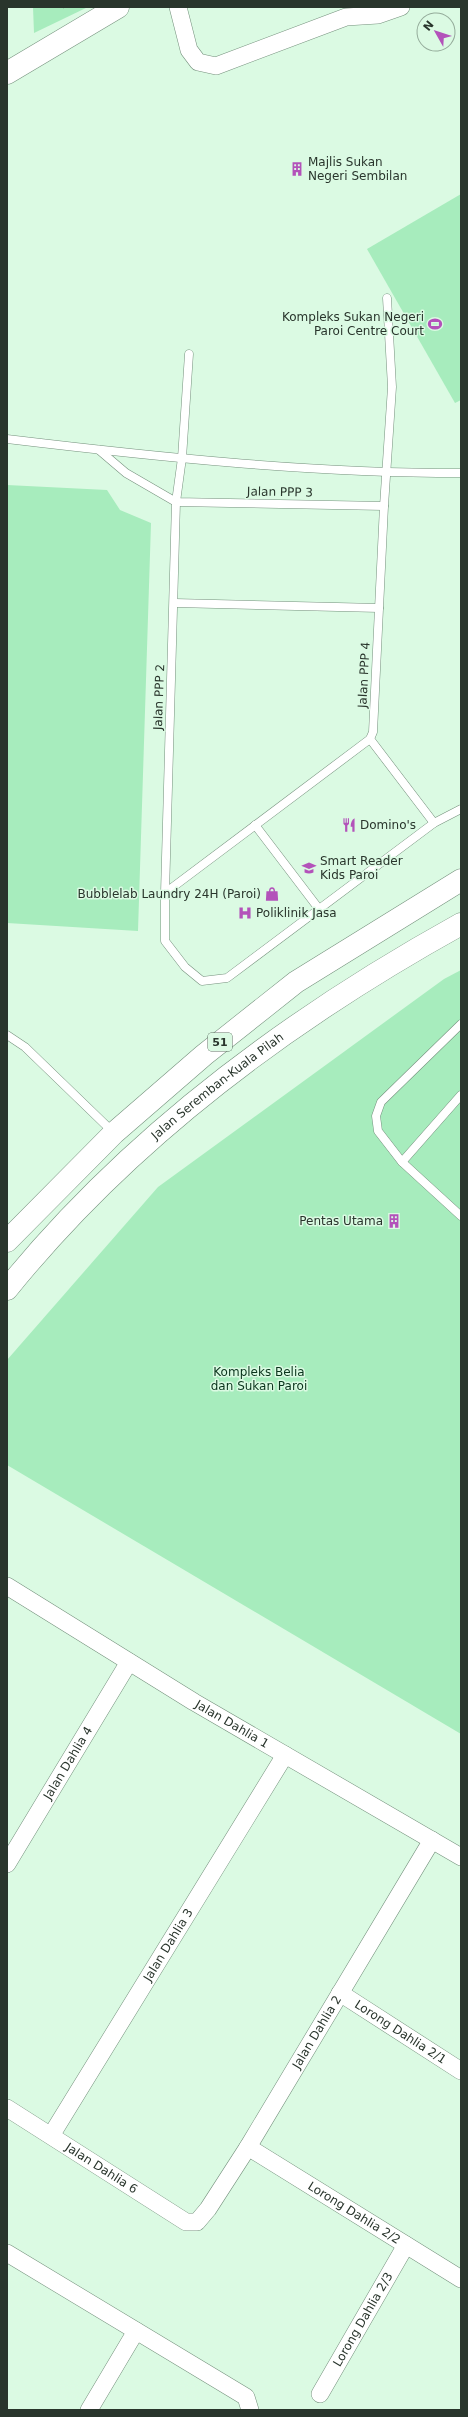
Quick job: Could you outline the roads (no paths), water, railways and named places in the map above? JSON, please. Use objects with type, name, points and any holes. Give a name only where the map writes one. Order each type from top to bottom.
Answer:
[{"type":"main road","points":[[7,73],[118,7]]},
{"type":"main road","name":"51","points":[[7,1241],[98,1148],[204,1055],[296,982],[461,880]]},
{"type":"main road","name":"Jalan Seremban-Kuala Pilah","points":[[7,1289],[93,1192],[195,1103],[269,1045],[393,962],[461,924]]},
{"type":"main road","points":[[7,1226],[98,1148]]},
{"type":"street","points":[[178,7],[189,50],[198,62],[216,66],[346,17],[378,15],[401,7]]},
{"type":"street","name":"Jalan Dahlia 1","points":[[7,1586],[129,1662],[461,1857]]},
{"type":"street","name":"Jalan Dahlia 4","points":[[7,1864],[129,1662]]},
{"type":"street","name":"Jalan Dahlia 3","points":[[52,2134],[286,1755]]},
{"type":"street","name":"Jalan Dahlia 2","points":[[197,2222],[208,2210],[248,2147],[432,1840]]},
{"type":"street","name":"Lorong Dahlia 2/1","points":[[340,1994],[461,2071]]},
{"type":"street","name":"Jalan Dahlia 6","points":[[7,2108],[52,2134],[186,2222],[197,2222]]},
{"type":"street","name":"Lorong Dahlia 2/2","points":[[248,2147],[461,2279]]},
{"type":"street","name":"Lorong Dahlia 2/3","points":[[320,2394],[406,2245]]},
{"type":"street","points":[[7,2252],[136,2331],[248,2403]]},
{"type":"street","points":[[88,2410],[136,2331]]},
{"type":"lane","name":"Jalan PPP 4","points":[[370,739],[374,732],[384,506],[392,386],[387,298]]},
{"type":"lane","name":"Jalan PPP 2","points":[[189,354],[182,458],[176,502],[175,603],[165,893],[166,940],[185,967],[202,981],[227,978],[319,910]]},
{"type":"lane","points":[[7,439],[182,458],[387,473],[461,472]]},
{"type":"lane","points":[[98,450],[126,473],[176,502]]},
{"type":"lane","name":"Jalan PPP 3","points":[[176,502],[384,506]]},
{"type":"lane","points":[[175,603],[379,608]]},
{"type":"lane","points":[[165,893],[370,739],[434,823]]},
{"type":"lane","points":[[255,825],[319,910],[434,823],[461,809]]},
{"type":"lane","points":[[461,1024],[381,1102],[376,1116],[378,1131],[402,1162],[461,1216]]},
{"type":"lane","points":[[7,1035],[25,1047],[114,1133]]},
{"type":"lane","points":[[402,1162],[461,1096]]},
{"type":"place","name":"Majlis Sukan Negeri Sembilan","points":[[297,169]]},
{"type":"place","name":"Kompleks Sukan Negeri Paroi Centre Court","points":[[435,324]]},
{"type":"place","name":"Domino's","points":[[349,825]]},
{"type":"place","name":"Smart Reader Kids Paroi","points":[[309,868]]},
{"type":"place","name":"Bubblelab Laundry 24H (Paroi)","points":[[272,894]]},
{"type":"place","name":"Poliklinik Jasa","points":[[245,913]]},
{"type":"place","name":"Pentas Utama","points":[[394,1221]]},
{"type":"park label","name":"Kompleks Belia dan Sukan Paroi","points":[[259,1379]]}]
